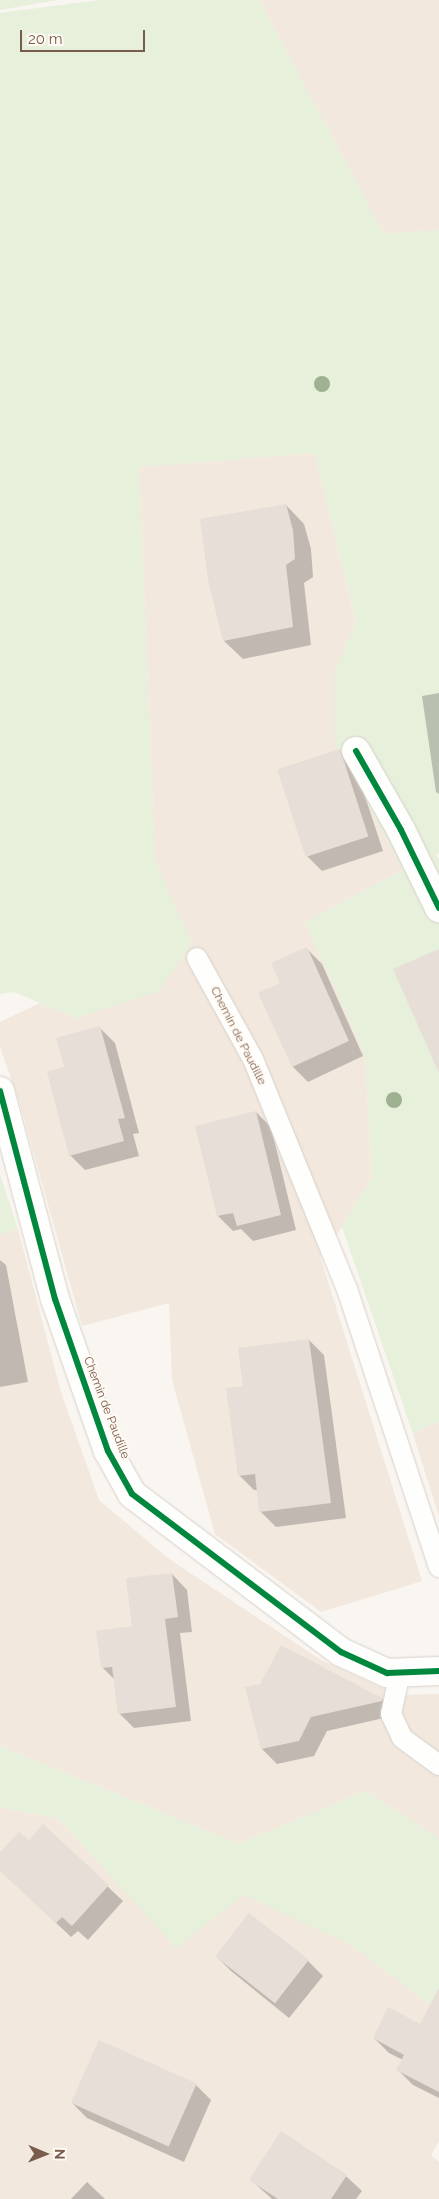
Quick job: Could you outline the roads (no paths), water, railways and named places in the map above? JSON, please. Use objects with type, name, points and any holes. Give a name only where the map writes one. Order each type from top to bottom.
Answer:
[{"type":"street","points":[[356,751],[401,830],[439,908]]},
{"type":"street","name":"Chemin de Paudille","points":[[0,1091],[55,1299],[108,1452],[132,1494],[341,1652],[386,1673],[439,1670]]},
{"type":"lane","name":"Chemin de Paudille","points":[[197,958],[253,1059],[340,1271],[439,1567]]},
{"type":"lane","points":[[400,1673],[391,1714],[402,1738],[439,1765]]}]
